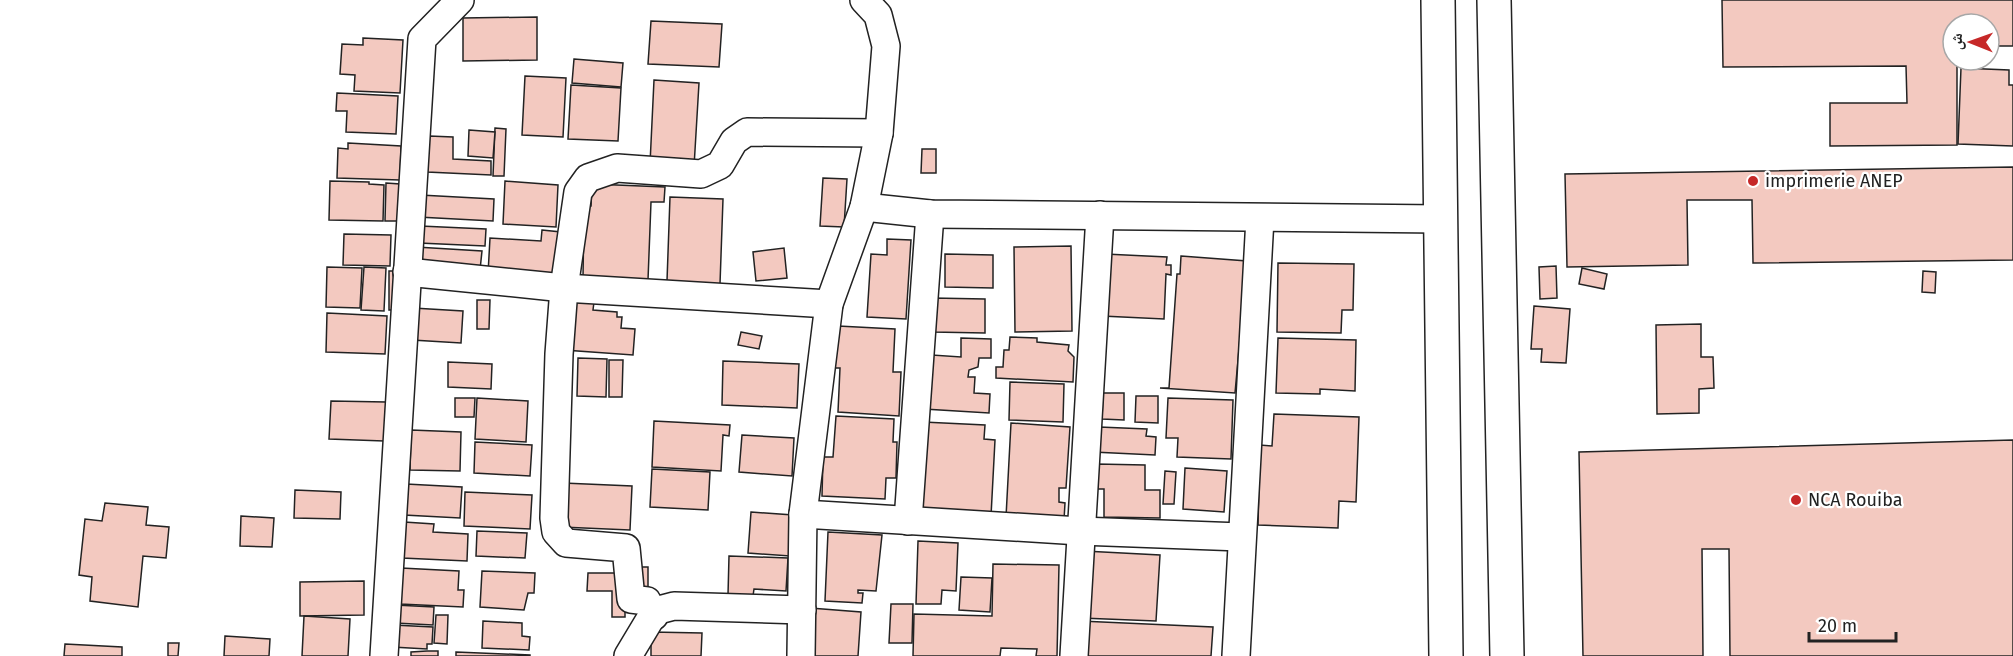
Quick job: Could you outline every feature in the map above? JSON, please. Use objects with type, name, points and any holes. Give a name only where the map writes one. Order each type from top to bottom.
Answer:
[{"type":"highway","points":[[1438,0],[1446,656]]},
{"type":"highway","points":[[1494,0],[1507,656]]},
{"type":"street","points":[[384,656],[422,39],[460,0]]},
{"type":"street","points":[[801,656],[803,514],[829,304],[864,207],[879,134],[886,46],[878,15],[864,0]]},
{"type":"street","points":[[654,616],[647,601],[631,599],[626,548],[566,543],[556,532],[554,518],[558,366],[564,288],[578,192],[588,178],[618,168],[701,174],[720,165],[734,141],[747,132],[879,134]]},
{"type":"street","points":[[864,207],[930,214],[1441,219]]},
{"type":"street","points":[[908,521],[930,214]]},
{"type":"street","points":[[1074,656],[1100,215]]},
{"type":"street","points":[[1236,656],[1260,218]]},
{"type":"street","points":[[407,272],[564,288],[829,304]]},
{"type":"street","points":[[803,514],[1080,531],[1241,537]]},
{"type":"street","points":[[628,656],[655,611],[674,606],[802,610]]},
{"type":"building","points":[[1722,0],[2013,0],[2013,46],[2001,46],[2001,12],[1941,12],[1941,72],[1957,72],[1957,145],[1830,146],[1830,103],[1907,103],[1906,66],[1723,67]]},
{"type":"building","points":[[537,17],[537,60],[463,61],[463,18]]},
{"type":"building","points":[[651,21],[722,24],[719,67],[648,64]]},
{"type":"building","points":[[363,38],[403,40],[400,93],[354,91],[355,75],[340,74],[342,44],[363,45]]},
{"type":"building","points":[[574,59],[623,63],[621,87],[572,83]]},
{"type":"building","points":[[2009,70],[2009,85],[2013,85],[2013,146],[1958,144],[1961,72]]},
{"type":"building","points":[[525,76],[566,78],[563,137],[522,135]]},
{"type":"building","points":[[654,80],[699,83],[694,167],[650,164]]},
{"type":"building","points":[[571,85],[621,88],[618,141],[568,139]]},
{"type":"building","points":[[337,93],[398,96],[396,134],[346,132],[347,111],[336,111]]},
{"type":"building","points":[[495,128],[506,129],[504,176],[493,176]]},
{"type":"building","points":[[469,130],[495,132],[493,158],[468,156]]},
{"type":"building","points":[[429,136],[453,137],[453,159],[491,161],[491,175],[427,172]]},
{"type":"building","points":[[348,143],[401,146],[400,180],[337,178],[338,148],[348,149]]},
{"type":"building","points":[[922,149],[936,149],[936,173],[921,173]]},
{"type":"building","points":[[2013,167],[2013,260],[1753,263],[1752,200],[1687,200],[1688,265],[1567,267],[1565,174]]},
{"type":"building","points":[[823,178],[847,179],[844,227],[820,226]]},
{"type":"building","points":[[330,181],[369,182],[369,184],[384,185],[383,221],[329,220]]},
{"type":"building","points":[[505,181],[558,185],[556,227],[503,224]]},
{"type":"building","points":[[386,183],[400,184],[399,221],[385,221]]},
{"type":"building","points":[[592,184],[665,187],[664,202],[651,202],[648,280],[583,278],[584,206],[591,206]]},
{"type":"building","points":[[420,195],[494,199],[493,221],[418,217]]},
{"type":"building","points":[[670,197],[723,199],[720,284],[667,281]]},
{"type":"building","points":[[420,226],[486,229],[485,246],[419,243]]},
{"type":"building","points":[[542,230],[561,232],[559,278],[488,274],[490,238],[541,241]]},
{"type":"building","points":[[344,234],[391,235],[390,266],[343,265]]},
{"type":"building","points":[[887,239],[911,240],[906,319],[867,317],[871,254],[887,255]]},
{"type":"building","points":[[1071,246],[1072,331],[1015,332],[1014,247]]},
{"type":"building","points":[[416,247],[482,251],[480,270],[415,266]]},
{"type":"building","points":[[784,248],[787,278],[756,281],[753,252]]},
{"type":"building","points":[[945,254],[993,255],[993,288],[945,287]]},
{"type":"building","points":[[1105,254],[1167,257],[1166,265],[1171,265],[1171,275],[1166,274],[1164,319],[1102,316]]},
{"type":"building","points":[[1181,256],[1247,261],[1235,393],[1160,388],[1169,388],[1177,274],[1180,274]]},
{"type":"building","points":[[1278,263],[1354,264],[1353,310],[1342,310],[1341,333],[1277,332]]},
{"type":"building","points":[[1556,266],[1557,298],[1540,299],[1539,267]]},
{"type":"building","points":[[327,267],[362,268],[360,308],[326,307]]},
{"type":"building","points":[[364,267],[386,268],[384,311],[361,310]]},
{"type":"building","points":[[1582,268],[1607,274],[1604,289],[1579,284]]},
{"type":"building","points":[[389,271],[397,271],[396,310],[389,310]]},
{"type":"building","points":[[1923,271],[1936,272],[1935,293],[1922,292]]},
{"type":"building","points":[[932,298],[985,299],[985,333],[932,332]]},
{"type":"building","points":[[477,300],[490,300],[489,329],[477,329]]},
{"type":"building","points":[[568,300],[594,302],[593,310],[617,312],[617,317],[622,317],[621,328],[635,329],[633,355],[564,350]]},
{"type":"building","points":[[1534,306],[1570,309],[1566,363],[1541,362],[1542,349],[1531,349]]},
{"type":"building","points":[[413,308],[463,311],[461,343],[412,340]]},
{"type":"building","points":[[327,313],[387,316],[385,354],[326,352]]},
{"type":"building","points":[[1701,324],[1701,357],[1713,357],[1714,388],[1699,389],[1699,413],[1657,414],[1656,325]]},
{"type":"building","points":[[838,326],[895,329],[893,372],[901,372],[899,416],[838,412],[840,368],[835,368]]},
{"type":"building","points":[[741,332],[762,336],[759,349],[738,345]]},
{"type":"building","points":[[1010,337],[1037,338],[1037,342],[1069,345],[1068,351],[1074,357],[1073,382],[996,378],[996,367],[1003,367],[1004,350],[1009,350]]},
{"type":"building","points":[[961,338],[991,339],[991,358],[979,358],[978,367],[969,370],[968,377],[975,377],[974,393],[990,394],[989,413],[924,409],[932,355],[961,357]]},
{"type":"building","points":[[1278,338],[1356,340],[1355,391],[1320,389],[1320,394],[1276,393]]},
{"type":"building","points":[[578,358],[607,359],[606,397],[577,396]]},
{"type":"building","points":[[609,360],[623,360],[622,397],[609,397]]},
{"type":"building","points":[[723,361],[799,364],[797,408],[722,405]]},
{"type":"building","points":[[448,362],[492,364],[491,389],[448,387]]},
{"type":"building","points":[[1010,382],[1064,384],[1063,422],[1009,420]]},
{"type":"building","points":[[1103,393],[1124,393],[1124,420],[1102,419]]},
{"type":"building","points":[[1136,396],[1158,396],[1158,423],[1135,422]]},
{"type":"building","points":[[455,398],[475,398],[474,417],[455,417]]},
{"type":"building","points":[[477,398],[528,401],[526,442],[475,439]]},
{"type":"building","points":[[1168,398],[1233,400],[1231,459],[1177,457],[1178,438],[1166,438]]},
{"type":"building","points":[[331,401],[386,402],[384,441],[329,439]]},
{"type":"building","points":[[1274,414],[1359,417],[1356,502],[1339,501],[1338,528],[1258,525],[1260,445],[1272,446]]},
{"type":"building","points":[[836,416],[894,419],[893,442],[897,442],[896,478],[886,478],[885,499],[822,496],[823,457],[833,457]]},
{"type":"building","points":[[654,421],[730,425],[729,436],[723,435],[721,471],[652,467]]},
{"type":"building","points":[[923,422],[985,425],[984,439],[995,440],[991,516],[918,512]]},
{"type":"building","points":[[1011,423],[1070,427],[1066,488],[1059,488],[1059,502],[1065,503],[1064,520],[1006,517]]},
{"type":"building","points":[[1099,427],[1147,429],[1146,436],[1156,437],[1155,455],[1093,452]]},
{"type":"building","points":[[411,430],[461,432],[460,471],[410,470]]},
{"type":"building","points":[[742,435],[794,438],[792,476],[739,472]]},
{"type":"building","name":"NCA Rouiba","points":[[2013,440],[2013,656],[1730,656],[1729,549],[1702,549],[1703,656],[1583,656],[1579,452]]},
{"type":"building","points":[[475,442],[532,445],[530,476],[474,473]]},
{"type":"building","points":[[1096,464],[1145,465],[1145,490],[1160,490],[1160,518],[1104,517],[1104,489],[1095,489]]},
{"type":"building","points":[[1185,468],[1227,471],[1224,512],[1183,509]]},
{"type":"building","points":[[652,469],[710,472],[708,510],[650,507]]},
{"type":"building","points":[[1165,471],[1176,472],[1174,504],[1163,504]]},
{"type":"building","points":[[563,483],[632,486],[630,530],[561,527]]},
{"type":"building","points":[[406,484],[462,487],[460,518],[404,515]]},
{"type":"building","points":[[295,490],[341,492],[340,519],[294,518]]},
{"type":"building","points":[[465,492],[532,495],[530,529],[464,526]]},
{"type":"building","points":[[105,503],[148,507],[146,525],[169,527],[166,558],[143,556],[138,607],[90,601],[92,577],[79,575],[85,519],[102,521]]},
{"type":"building","points":[[751,512],[793,515],[790,556],[748,553]]},
{"type":"building","points":[[241,516],[274,518],[272,547],[240,546]]},
{"type":"building","points":[[404,522],[434,524],[433,532],[468,534],[467,561],[402,558]]},
{"type":"building","points":[[477,531],[527,533],[525,558],[476,556]]},
{"type":"building","points":[[828,532],[882,535],[876,591],[858,590],[858,593],[863,593],[862,603],[825,601]]},
{"type":"building","points":[[918,541],[958,543],[956,591],[942,590],[941,604],[916,604]]},
{"type":"building","points":[[1084,551],[1160,555],[1156,621],[1081,618]]},
{"type":"building","points":[[729,556],[788,558],[786,591],[754,589],[753,596],[728,595]]},
{"type":"building","points":[[993,564],[1059,565],[1057,656],[1036,656],[1037,649],[1001,648],[1000,656],[913,656],[914,614],[992,616]]},
{"type":"building","points":[[633,567],[648,567],[648,593],[633,593]]},
{"type":"building","points":[[401,568],[459,571],[458,590],[464,590],[463,607],[400,604]]},
{"type":"building","points":[[482,571],[535,573],[534,593],[528,593],[524,610],[480,607]]},
{"type":"building","points":[[588,573],[625,573],[625,617],[612,617],[612,591],[587,591]]},
{"type":"building","points":[[961,577],[992,578],[990,612],[959,610]]},
{"type":"building","points":[[364,581],[364,615],[300,616],[300,582]]},
{"type":"building","points":[[891,604],[913,604],[912,643],[889,643]]},
{"type":"building","points":[[395,605],[434,607],[433,625],[395,623]]},
{"type":"building","points":[[810,608],[861,612],[858,656],[807,656]]},
{"type":"building","points":[[436,615],[448,615],[447,644],[434,643]]},
{"type":"building","points":[[304,616],[350,619],[348,656],[302,656]]},
{"type":"building","points":[[483,621],[522,623],[522,636],[530,637],[529,650],[482,648]]},
{"type":"building","points":[[1080,621],[1213,627],[1211,656],[1078,656]]},
{"type":"building","points":[[393,625],[433,627],[432,644],[427,644],[427,649],[392,647]]},
{"type":"building","points":[[651,632],[702,633],[701,656],[651,656]]},
{"type":"building","points":[[225,636],[270,639],[269,656],[224,656]]},
{"type":"building","points":[[168,643],[179,643],[178,656],[168,656]]},
{"type":"building","points":[[65,644],[122,647],[122,656],[64,656]]},
{"type":"building","points":[[438,651],[438,656],[411,656],[411,652]]},
{"type":"building","points":[[456,652],[530,655],[530,656],[456,656]]},
{"type":"place","name":"imprimerie ANEP","points":[[1753,181]]},
{"type":"place","name":"NCA Rouiba","points":[[1796,500]]}]
